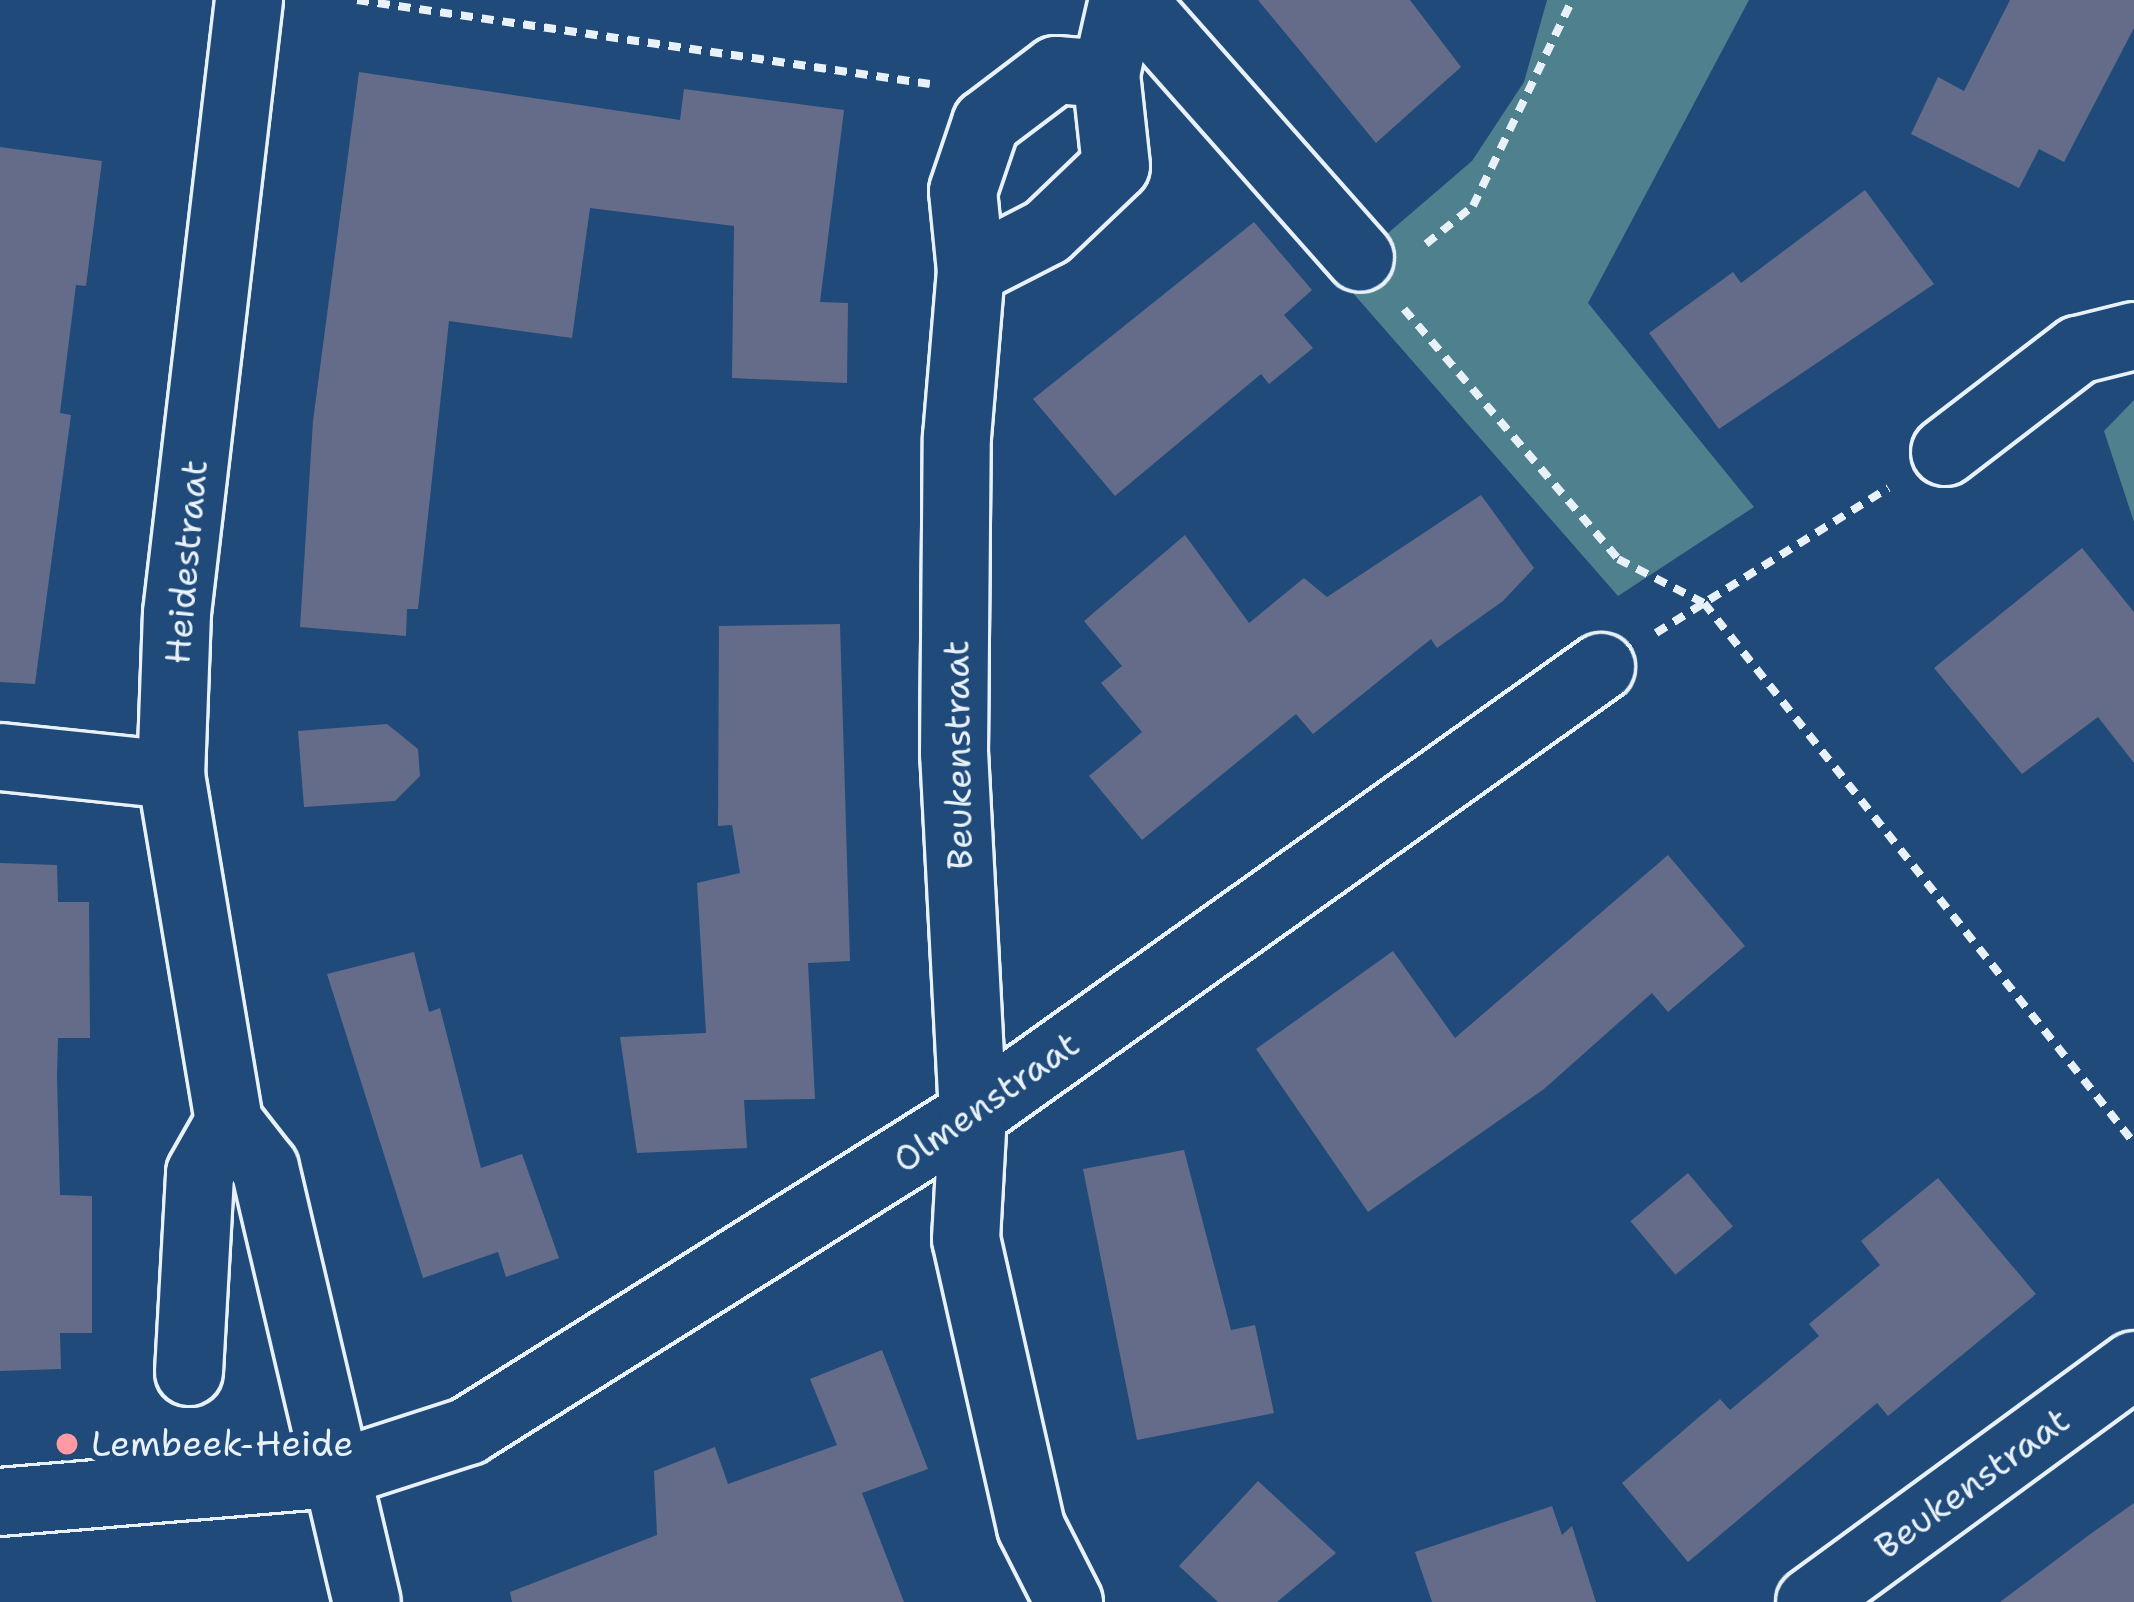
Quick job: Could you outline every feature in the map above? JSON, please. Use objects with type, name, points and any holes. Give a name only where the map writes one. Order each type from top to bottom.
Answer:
[{"type":"street","name":"Heidestraat","points":[[249,0],[177,613],[171,775],[229,1122],[266,1168],[368,1602]]},
{"type":"street","points":[[971,271],[1046,232],[1116,166],[1106,74],[1123,0]]},
{"type":"street","points":[[1132,0],[1360,258]]},
{"type":"street","name":"Beukenstraat","points":[[1069,1602],[1031,1527],[966,1239],[973,1114],[954,754],[971,271],[963,191],[986,124],[1057,70],[1106,74]]},
{"type":"street","points":[[1945,452],[2106,343],[2134,282]]},
{"type":"street","name":"Olmenstraat","points":[[0,1502],[336,1474],[468,1431],[542,1391],[973,1114],[1601,667]]},
{"type":"street","points":[[0,757],[171,775]]},
{"type":"street","points":[[189,1372],[200,1173],[229,1122]]},
{"type":"street","points":[[858,1189],[966,1239]]},
{"type":"street","name":"Beukenstraat","points":[[1810,1602],[2134,1364]]},
{"type":"path","points":[[358,0],[1020,97]]},
{"type":"path","points":[[1572,0],[1473,206],[1442,241],[1360,258],[1618,560],[1704,603],[2134,1143]]},
{"type":"path","points":[[1601,667],[1945,452]]},
{"type":"green space","points":[[1547,0],[1749,0],[1588,303],[1754,507],[1618,596],[1338,276],[1472,161],[1524,82]]},
{"type":"green space","points":[[2134,400],[2134,522],[2104,431]]},
{"type":"building","points":[[1258,0],[1410,0],[1461,67],[1376,143]]},
{"type":"building","points":[[2010,0],[2134,0],[2134,28],[2064,162],[2039,149],[2019,188],[1911,134],[1938,77],[1964,91]]},
{"type":"building","points":[[359,72],[680,120],[684,89],[844,110],[820,302],[848,303],[847,383],[732,378],[734,226],[590,208],[572,338],[449,321],[418,609],[407,609],[406,636],[300,627],[313,421]]},
{"type":"building","points":[[0,147],[102,161],[86,286],[76,285],[60,413],[71,415],[35,684],[0,682]]},
{"type":"building","points":[[1865,190],[1934,284],[1719,429],[1649,333],[1733,272],[1741,283]]},
{"type":"building","points":[[1254,222],[1312,290],[1284,315],[1313,348],[1269,384],[1261,374],[1115,496],[1033,399]]},
{"type":"building","points":[[1481,495],[1534,568],[1503,601],[1437,648],[1431,639],[1313,734],[1296,714],[1142,840],[1089,776],[1142,732],[1101,683],[1122,666],[1084,621],[1185,535],[1249,623],[1304,578],[1327,597]]},
{"type":"building","points":[[2082,548],[2134,612],[2134,763],[2098,717],[2022,774],[1934,668]]},
{"type":"building","points":[[840,624],[850,961],[808,963],[815,1099],[744,1100],[747,1148],[637,1153],[620,1037],[706,1033],[697,883],[740,873],[732,825],[718,826],[719,626]]},
{"type":"building","points":[[387,724],[418,749],[420,776],[395,801],[304,807],[298,731]]},
{"type":"building","points":[[1668,855],[1745,946],[1668,1012],[1652,993],[1544,1089],[1368,1212],[1256,1049],[1393,951],[1455,1038]]},
{"type":"building","points":[[0,863],[57,865],[58,902],[89,902],[90,1038],[58,1038],[57,1076],[60,1195],[92,1196],[92,1333],[60,1333],[61,1369],[0,1371]]},
{"type":"building","points":[[414,952],[429,1012],[440,1008],[481,1168],[522,1154],[559,1258],[506,1277],[498,1252],[423,1278],[327,974]]},
{"type":"building","points":[[1184,1150],[1231,1330],[1255,1325],[1274,1413],[1137,1440],[1083,1169]]},
{"type":"building","points":[[1688,1173],[1733,1227],[1676,1275],[1631,1221]]},
{"type":"building","points":[[1938,1178],[2036,1294],[1888,1416],[1877,1403],[1688,1562],[1622,1483],[1720,1399],[1730,1410],[1819,1336],[1809,1324],[1880,1265],[1861,1241]]},
{"type":"building","points":[[882,1350],[928,1469],[862,1493],[904,1602],[512,1602],[510,1592],[657,1535],[654,1471],[715,1447],[728,1484],[837,1445],[810,1379]]},
{"type":"building","points":[[1258,1481],[1336,1553],[1277,1602],[1218,1602],[1179,1566]]},
{"type":"building","points":[[2134,1503],[2134,1602],[2000,1602],[2089,1535]]},
{"type":"building","points":[[1552,1506],[1562,1535],[1572,1526],[1596,1602],[1432,1602],[1415,1552]]},
{"type":"place","name":"Lembeek Heide","points":[[67,1444]]}]
